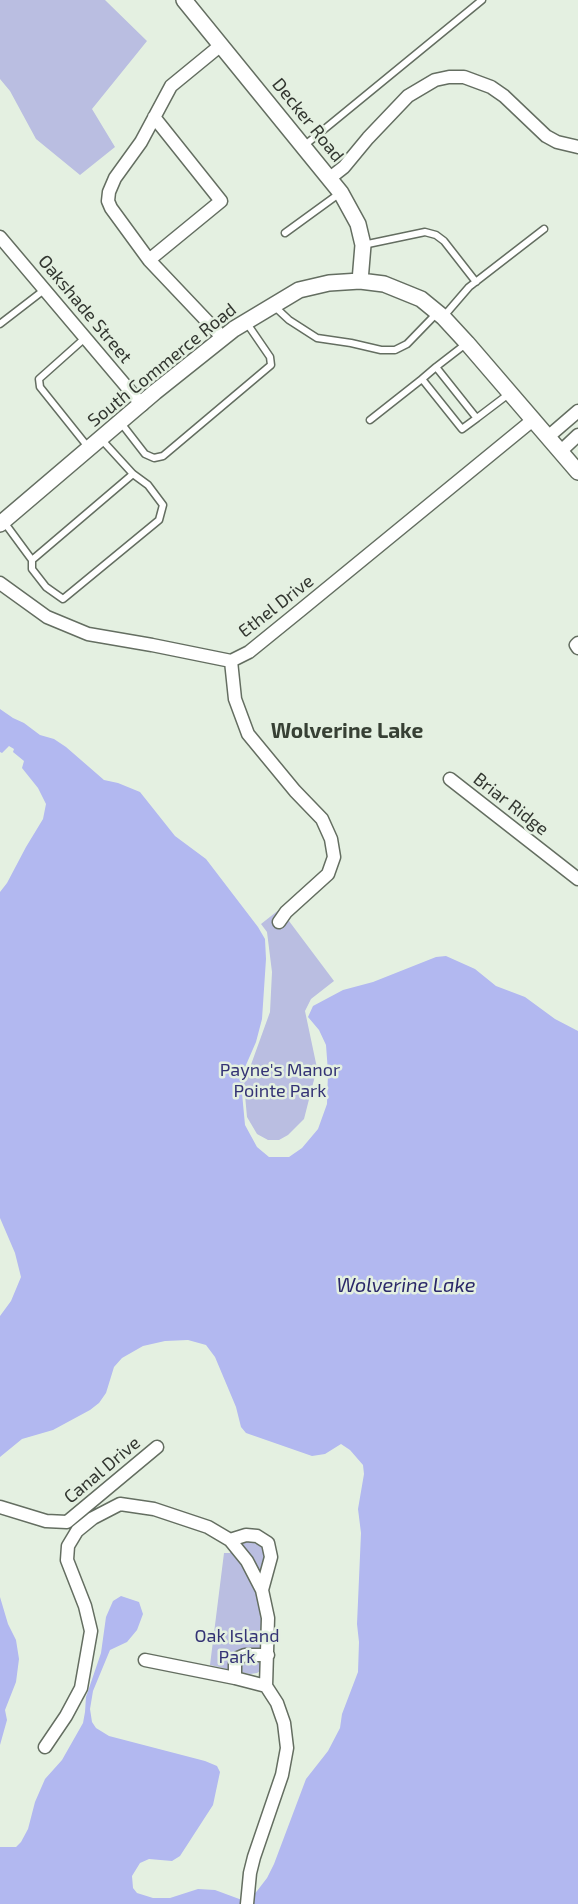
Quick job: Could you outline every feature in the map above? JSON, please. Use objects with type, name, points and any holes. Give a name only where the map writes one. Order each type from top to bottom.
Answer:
[{"type":"street","name":"Decker Road","points":[[184,0],[341,192],[358,224],[363,245],[360,281]]},
{"type":"street","points":[[221,45],[171,86],[141,142],[115,178],[108,201],[149,260],[223,338]]},
{"type":"street","points":[[330,178],[344,166],[408,96],[435,80],[449,77],[464,77],[491,87],[504,96],[546,136],[557,142],[578,147]]},
{"type":"street","points":[[149,260],[221,201],[154,117]]},
{"type":"street","name":"Oakshade Street","points":[[0,237],[142,405]]},
{"type":"street","name":"South Commerce Road","points":[[2,523],[155,392],[223,338],[299,290],[329,283],[360,281],[384,284],[422,299],[440,314],[467,343],[578,472]]},
{"type":"street","points":[[549,436],[578,411]]},
{"type":"street","name":"Ethel Drive","points":[[0,582],[47,617],[88,634],[231,661],[249,651],[302,609],[534,419]]},
{"type":"street","points":[[561,452],[578,435]]},
{"type":"street","points":[[231,661],[235,699],[248,734],[295,791],[322,819],[332,839],[334,857],[327,874],[286,912],[279,922]]},
{"type":"street","name":"Briar Ridge","points":[[450,779],[578,879]]},
{"type":"street","name":"Canal Drive","points":[[0,1508],[46,1521],[67,1522],[89,1513],[157,1447]]},
{"type":"street","points":[[45,1748],[81,1688],[87,1660],[91,1631],[85,1606],[67,1560],[67,1553],[72,1538],[89,1513],[120,1504],[138,1506],[208,1527],[230,1540],[247,1561],[262,1590],[268,1618],[266,1686],[277,1703],[284,1723],[287,1748],[282,1775],[254,1857],[247,1904]]},
{"type":"street","points":[[230,1540],[246,1535],[257,1536],[268,1543],[271,1557],[262,1590]]},
{"type":"street","points":[[235,1678],[235,1664],[238,1658],[245,1655],[268,1655]]},
{"type":"street","points":[[145,1660],[266,1686]]},
{"type":"lane","points":[[304,146],[482,0]]},
{"type":"lane","points":[[285,233],[341,192]]},
{"type":"lane","points":[[274,305],[290,320],[316,338],[381,350],[395,350],[407,344],[469,287],[544,229]]},
{"type":"lane","points":[[363,245],[425,232],[436,235],[444,241],[476,282]]},
{"type":"lane","points":[[0,324],[44,290]]},
{"type":"lane","points":[[120,423],[145,454],[154,458],[163,456],[272,365],[263,345],[245,322]]},
{"type":"lane","points":[[2,523],[32,560],[32,568],[46,587],[63,599],[159,520],[163,505],[148,485],[96,444],[40,387],[39,379],[85,338]]},
{"type":"lane","points":[[370,420],[467,343]]},
{"type":"lane","points":[[436,367],[477,418]]},
{"type":"lane","points":[[422,379],[462,429],[510,393]]},
{"type":"lane","points":[[32,560],[133,474]]},
{"type":"green space","points":[[0,0],[105,0],[147,41],[92,109],[115,147],[80,175],[36,139],[10,91],[0,79]]},
{"type":"green space","name":"Payne's Manor Pointe Park","points":[[280,909],[334,981],[311,999],[305,1011],[317,1068],[304,1119],[288,1135],[279,1140],[268,1140],[257,1134],[247,1117],[244,1084],[270,1012],[272,972],[267,932],[261,924]]},
{"type":"green space","name":"Oak Island Park","points":[[244,1540],[261,1545],[266,1552],[261,1604],[264,1668],[257,1673],[250,1674],[210,1665],[224,1553],[230,1553],[231,1549]]},
{"type":"water","name":"Wolverine Lake","points":[[0,709],[40,735],[54,739],[66,747],[104,780],[140,792],[175,836],[206,859],[258,927],[265,939],[266,959],[262,1019],[256,1042],[246,1065],[242,1093],[245,1125],[257,1147],[269,1157],[289,1157],[302,1148],[318,1129],[327,1104],[326,1045],[319,1030],[308,1017],[313,1006],[343,990],[373,982],[436,957],[446,956],[475,969],[496,986],[525,997],[555,1019],[578,1031],[578,1904],[0,1904],[0,1847],[16,1847],[21,1842],[28,1829],[35,1802],[45,1779],[62,1760],[83,1723],[86,1697],[101,1653],[106,1617],[113,1601],[121,1596],[139,1602],[143,1614],[137,1630],[127,1642],[110,1650],[93,1691],[90,1709],[92,1722],[96,1728],[109,1736],[205,1761],[217,1766],[220,1772],[213,1805],[180,1856],[172,1861],[149,1859],[140,1863],[132,1876],[133,1888],[137,1893],[153,1898],[170,1898],[198,1889],[215,1890],[242,1900],[252,1897],[267,1878],[274,1864],[306,1779],[328,1751],[340,1728],[342,1714],[358,1672],[357,1624],[361,1533],[358,1509],[364,1474],[363,1465],[350,1450],[341,1444],[325,1454],[312,1456],[246,1433],[241,1427],[236,1407],[215,1357],[206,1345],[188,1340],[165,1341],[143,1346],[122,1358],[114,1367],[106,1393],[99,1403],[53,1430],[22,1439],[0,1457],[0,1316],[11,1301],[21,1277],[15,1253],[0,1218],[0,892],[43,819],[46,804],[38,788],[22,768],[24,761],[13,752],[14,749],[9,746],[2,753],[0,752]]},
{"type":"water","points":[[0,1597],[8,1624],[16,1640],[19,1659],[16,1682],[5,1710],[7,1720],[0,1745]]},
{"type":"district","name":"Wolverine Lake","points":[[347,731]]}]
